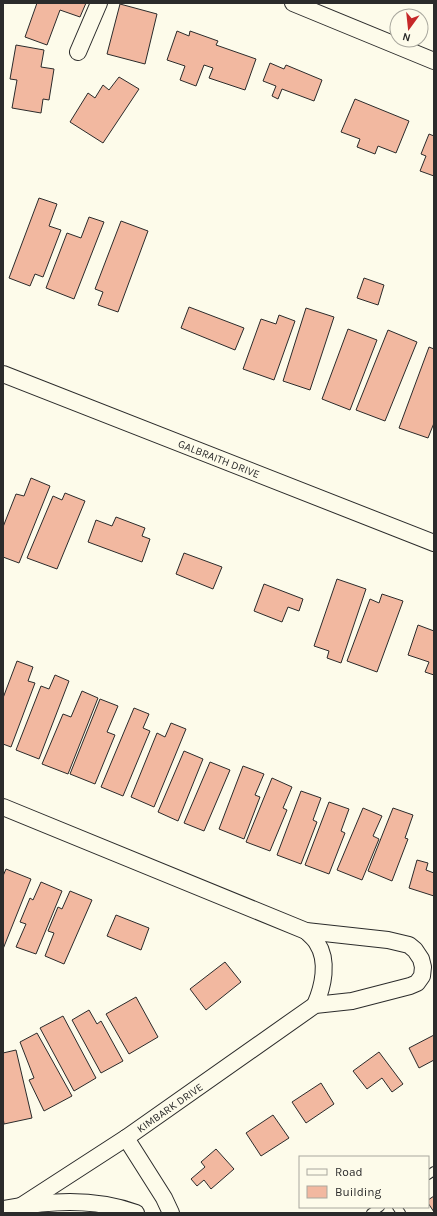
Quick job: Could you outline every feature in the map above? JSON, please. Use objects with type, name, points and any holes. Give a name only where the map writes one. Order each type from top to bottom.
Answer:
[{"type":"street","points":[[78,52],[99,3]]},
{"type":"street","points":[[293,3],[434,61]]},
{"type":"street","name":"GALBRAITH DRIVE","points":[[3,374],[434,543]]},
{"type":"street","name":"KIMBARK DRIVE","points":[[3,807],[306,932],[370,938],[409,945],[416,950],[423,967],[422,976],[417,983],[410,986],[352,1001],[315,1005],[126,1138],[21,1206]]},
{"type":"street","name":"KIMBARK DRIVE","points":[[306,932],[317,942],[322,954],[322,986],[315,1005]]},
{"type":"street","points":[[126,1138],[164,1198],[171,1213]]},
{"type":"street","points":[[3,1209],[65,1202],[81,1202],[99,1203],[136,1213]]},
{"type":"building","points":[[37,3],[86,3],[80,17],[60,10],[47,45],[25,37]]},
{"type":"building","points":[[120,4],[157,14],[145,64],[107,54]]},
{"type":"building","points":[[177,31],[189,36],[190,31],[218,41],[216,45],[256,59],[245,90],[209,78],[213,68],[204,65],[196,86],[180,80],[185,66],[167,60]]},
{"type":"building","points":[[16,45],[44,50],[41,67],[54,69],[49,100],[43,99],[41,113],[12,108],[17,80],[10,79]]},
{"type":"building","points":[[270,63],[284,69],[286,65],[322,80],[314,101],[282,89],[278,99],[272,96],[276,86],[263,81]]},
{"type":"building","points":[[119,77],[139,89],[103,143],[70,122],[88,93],[95,98],[103,85],[109,90]]},
{"type":"building","points":[[355,99],[409,121],[396,153],[378,146],[375,154],[357,147],[360,139],[341,132]]},
{"type":"building","points":[[429,134],[434,136],[434,176],[420,171],[426,156],[421,154]]},
{"type":"building","points":[[39,198],[57,204],[49,226],[61,230],[43,277],[35,274],[30,286],[9,278]]},
{"type":"building","points":[[89,217],[104,222],[74,299],[46,288],[67,233],[81,238]]},
{"type":"building","points":[[121,221],[148,231],[118,312],[98,305],[103,292],[95,289]]},
{"type":"building","points":[[364,278],[384,285],[378,305],[357,298]]},
{"type":"building","points":[[189,307],[244,328],[235,350],[181,328]]},
{"type":"building","points":[[306,308],[334,317],[310,390],[283,381]]},
{"type":"building","points":[[279,315],[295,321],[274,380],[243,369],[261,319],[276,324]]},
{"type":"building","points":[[348,329],[377,340],[350,410],[322,399]]},
{"type":"building","points":[[388,330],[417,342],[385,421],[356,410]]},
{"type":"building","points":[[429,347],[434,349],[434,423],[428,438],[399,428]]},
{"type":"building","points":[[31,478],[50,486],[19,563],[3,557],[3,527],[16,494],[24,496]]},
{"type":"building","points":[[65,493],[85,501],[57,569],[27,558],[53,496],[62,500]]},
{"type":"building","points":[[116,517],[145,528],[142,536],[150,539],[142,562],[88,542],[96,520],[112,526]]},
{"type":"building","points":[[184,553],[222,567],[213,589],[176,574]]},
{"type":"building","points":[[337,579],[366,589],[341,663],[327,658],[329,651],[314,646]]},
{"type":"building","points":[[264,584],[303,599],[299,611],[288,607],[282,622],[254,611]]},
{"type":"building","points":[[382,594],[403,601],[377,672],[347,661],[370,599],[379,603]]},
{"type":"building","points":[[418,625],[434,631],[434,675],[425,672],[429,662],[408,655]]},
{"type":"building","points":[[17,661],[33,667],[28,681],[35,683],[11,747],[3,744],[3,698]]},
{"type":"building","points":[[55,675],[69,681],[39,759],[16,750],[41,686],[49,689]]},
{"type":"building","points":[[82,691],[98,698],[68,774],[42,764],[63,714],[71,717]]},
{"type":"building","points":[[100,699],[118,706],[107,732],[115,735],[95,784],[70,774]]},
{"type":"building","points":[[134,708],[149,714],[143,728],[150,731],[123,796],[101,787]]},
{"type":"building","points":[[171,723],[186,729],[154,807],[131,797],[157,733],[165,737]]},
{"type":"building","points":[[184,751],[203,759],[178,821],[158,812]]},
{"type":"building","points":[[210,762],[230,770],[204,831],[184,823]]},
{"type":"building","points":[[243,766],[264,774],[255,795],[260,797],[244,839],[219,829]]},
{"type":"building","points":[[272,778],[292,787],[283,808],[287,810],[270,851],[246,842]]},
{"type":"building","points":[[301,791],[321,798],[313,820],[317,822],[301,864],[277,855]]},
{"type":"building","points":[[329,802],[349,809],[341,831],[345,833],[329,874],[305,865]]},
{"type":"building","points":[[363,808],[382,816],[373,836],[379,839],[362,880],[337,870]]},
{"type":"building","points":[[393,808],[413,815],[405,838],[408,839],[392,881],[368,871]]},
{"type":"building","points":[[417,860],[428,863],[426,870],[434,873],[434,896],[409,888]]},
{"type":"building","points":[[6,869],[31,879],[3,949],[3,876]]},
{"type":"building","points":[[41,882],[62,891],[36,954],[16,947],[26,924],[20,922],[30,898],[33,900]]},
{"type":"building","points":[[70,891],[92,900],[64,964],[45,956],[54,933],[48,931],[58,907],[62,909]]},
{"type":"building","points":[[116,915],[149,928],[141,950],[107,936]]},
{"type":"building","points":[[225,962],[241,982],[206,1010],[190,989]]},
{"type":"building","points":[[136,997],[158,1037],[129,1054],[106,1014]]},
{"type":"building","points":[[89,1010],[97,1024],[101,1021],[123,1061],[101,1073],[72,1020]]},
{"type":"building","points":[[63,1016],[96,1078],[74,1091],[40,1028]]},
{"type":"building","points":[[37,1033],[72,1096],[44,1111],[29,1080],[34,1078],[20,1042]]},
{"type":"building","points":[[434,1035],[434,1060],[419,1068],[409,1048]]},
{"type":"building","points":[[16,1050],[32,1118],[4,1124],[3,1053]]},
{"type":"building","points":[[379,1052],[403,1084],[392,1092],[382,1078],[367,1089],[353,1071]]},
{"type":"building","points":[[321,1083],[334,1104],[306,1123],[292,1102]]},
{"type":"building","points":[[273,1115],[289,1138],[261,1156],[246,1133]]},
{"type":"building","points":[[216,1149],[234,1169],[211,1189],[204,1180],[197,1186],[191,1179],[205,1167],[201,1162]]},
{"type":"building","points":[[434,1196],[434,1212],[429,1204],[429,1199]]}]
